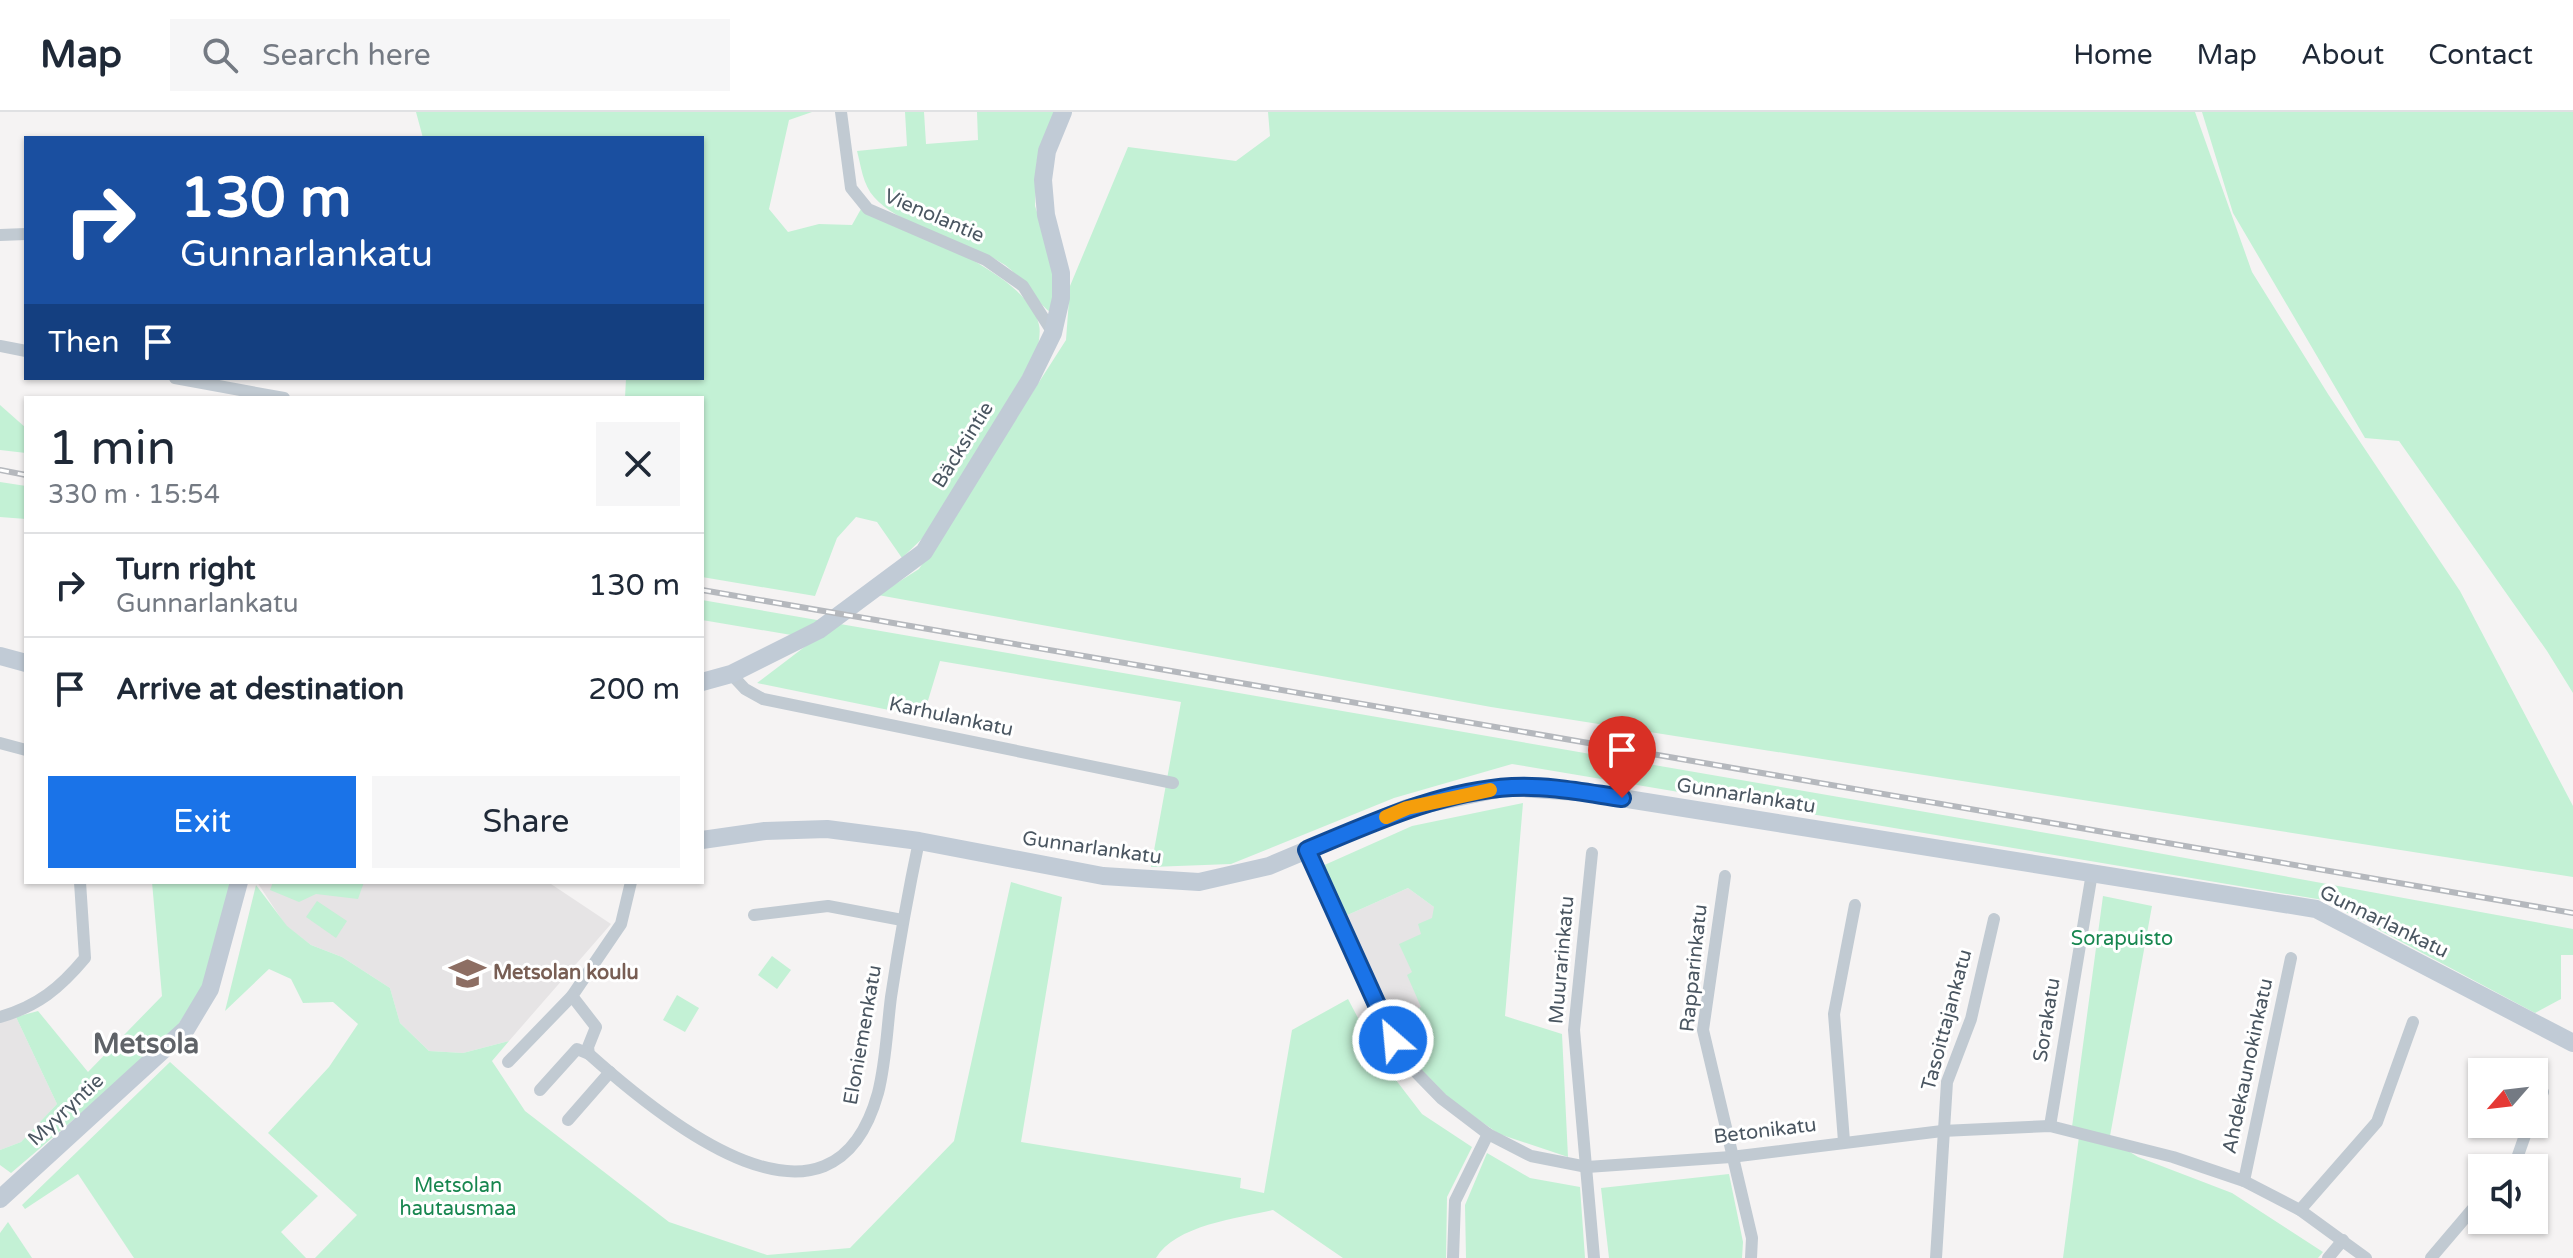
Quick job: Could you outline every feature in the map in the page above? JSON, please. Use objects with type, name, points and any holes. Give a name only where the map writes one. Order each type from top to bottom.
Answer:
[{"type":"street","name":"Vienolantie","points":[[841,112],[851,188],[868,209],[986,260],[1023,286],[1053,333]]},
{"type":"street","name":"Bäcksintie","points":[[704,681],[731,674],[844,614],[924,552],[1030,380],[1053,333],[1061,298],[1061,273],[1046,215],[1043,180],[1047,151],[1063,112]]},
{"type":"street","points":[[0,235],[24,234]]},
{"type":"street","points":[[0,346],[24,351]]},
{"type":"street","points":[[186,380],[273,396]]},
{"type":"street","points":[[0,656],[24,662]]},
{"type":"street","name":"Karhulankatu","points":[[731,674],[745,689],[763,699],[1173,783]]},
{"type":"street","points":[[0,743],[24,749]]},
{"type":"street","name":"Gunnarlankatu","points":[[704,840],[765,831],[827,829],[919,841],[1103,876],[1185,882],[1247,873],[1407,808],[1517,787],[1590,793],[2316,909],[2573,1043]]},
{"type":"street","name":"Eloniemenkatu","points":[[589,1054],[635,1096],[727,1162],[772,1178],[810,1180],[828,1173],[854,1151],[878,1093],[902,920],[919,841]]},
{"type":"street","name":"Betonikatu","points":[[1307,850],[1363,981],[1404,1060],[1442,1099],[1488,1134],[1531,1156],[1587,1167],[1731,1157],[1942,1131],[2050,1126],[2173,1157],[2244,1181],[2300,1210],[2366,1258]]},
{"type":"street","name":"Muurarinkatu","points":[[1592,853],[1574,1030],[1594,1258]]},
{"type":"street","name":"Sorakatu","points":[[2050,1126],[2092,873]]},
{"type":"street","name":"Rapparinkatu","points":[[1725,876],[1703,1030],[1752,1238],[1751,1258]]},
{"type":"street","points":[[0,1017],[29,1008],[49,996],[85,958],[80,884]]},
{"type":"street","name":"Myyryntie","points":[[3,1191],[186,1029],[210,989],[238,884]]},
{"type":"street","points":[[508,1062],[572,996],[621,924],[631,884]]},
{"type":"street","points":[[1844,1141],[1834,1014],[1855,905]]},
{"type":"street","points":[[754,915],[828,906],[902,920]]},
{"type":"street","name":"Tasoittajankatu","points":[[1936,1258],[1947,1082],[1971,1019],[1994,919]]},
{"type":"street","name":"Ahdekaunokinkatu","points":[[2244,1181],[2291,958]]},
{"type":"street","points":[[572,996],[596,1027],[588,1047],[589,1054]]},
{"type":"street","points":[[2300,1210],[2377,1122],[2413,1022]]},
{"type":"street","points":[[540,1090],[577,1049],[589,1054]]},
{"type":"street","points":[[568,1120],[610,1072]]},
{"type":"street","points":[[1453,1258],[1455,1201],[1488,1134]]},
{"type":"street","points":[[2431,1258],[2468,1214]]},
{"type":"street","points":[[2328,1258],[2343,1240]]},
{"type":"shaded area","name":"Metsolan koulu","points":[[258,884],[551,884],[611,924],[509,1041],[463,1053],[429,1051],[400,1023],[390,988],[342,957],[311,945],[286,926]]},
{"type":"shaded area","points":[[1408,888],[1434,907],[1439,1040],[1409,1057],[1387,1019],[1343,917]]},
{"type":"shaded area","points":[[16,1017],[57,1104],[21,1142],[0,1150],[0,1021]]},
{"type":"green space","points":[[416,112],[812,112],[789,120],[769,209],[788,232],[819,224],[852,225],[861,209],[934,241],[990,271],[1013,288],[1030,306],[1039,325],[1038,350],[928,533],[902,558],[877,522],[856,517],[837,538],[815,596],[704,577],[704,396],[625,396],[626,380],[704,380],[704,136],[422,136]]},
{"type":"green space","points":[[905,112],[924,112],[926,144],[978,140],[977,112],[1057,112],[1037,160],[1035,206],[1053,261],[1052,313],[1005,265],[900,217],[870,192],[857,151],[907,146]]},
{"type":"green space","points":[[1268,112],[2195,112],[2252,272],[2328,394],[2460,591],[2573,806],[2573,877],[1491,707],[878,595],[919,569],[1066,340],[1070,286],[1128,147],[1236,161],[1270,136]]},
{"type":"green space","points":[[2202,112],[2573,112],[2573,693],[2547,651],[2399,441],[2365,438],[2233,213]]},
{"type":"green space","points":[[0,405],[24,426],[24,453],[0,450]]},
{"type":"green space","points":[[0,482],[24,486],[24,519],[0,517]]},
{"type":"green space","points":[[704,600],[2081,839],[2573,929],[2573,955],[2561,955],[2561,999],[2535,1013],[2323,900],[1512,764],[1394,798],[1231,864],[1151,867],[1181,702],[940,661],[923,717],[757,683],[815,639],[704,620]]},
{"type":"green space","points":[[1523,803],[1505,1016],[1562,1034],[1568,1157],[1499,1134],[1453,1102],[1409,1057],[1427,1046],[1413,1011],[1421,1007],[1407,975],[1412,972],[1399,944],[1421,934],[1418,924],[1432,918],[1434,907],[1408,888],[1343,917],[1320,867],[1412,826]]},
{"type":"green space","name":"Metsolan hautausmaa","points":[[1011,882],[1062,897],[1021,1142],[1241,1178],[1240,1188],[1264,1193],[1292,1030],[1348,999],[1379,1058],[1422,1114],[1472,1147],[1447,1197],[1446,1258],[1343,1258],[1273,1210],[1192,1230],[1165,1247],[1156,1258],[315,1258],[357,1215],[268,1133],[329,1067],[358,1024],[333,1002],[303,1003],[291,979],[269,969],[225,1011],[256,885],[287,926],[311,945],[342,957],[390,988],[400,1023],[429,1051],[463,1053],[509,1041],[492,1061],[525,1111],[669,1222],[767,1255],[850,1248],[954,1141]]},
{"type":"green space","points":[[152,884],[231,884],[203,988],[169,1038],[11,1173],[0,1165],[0,1150],[21,1142],[57,1104],[16,1017],[38,1011],[88,1072],[162,996]]},
{"type":"green space","points":[[272,884],[363,884],[358,899],[316,894],[299,902],[270,890]]},
{"type":"green space","name":"Sorapuisto","points":[[2103,896],[2152,906],[2110,1136],[2104,1136],[2138,1157],[2232,1193],[2323,1252],[2318,1258],[2063,1258],[2080,1129],[2072,1127]]},
{"type":"green space","points":[[317,901],[347,921],[336,938],[306,917]]},
{"type":"green space","points":[[772,956],[791,970],[777,989],[758,975]]},
{"type":"green space","points":[[677,995],[699,1008],[685,1032],[663,1020]]},
{"type":"green space","points":[[170,1062],[318,1196],[281,1232],[306,1258],[134,1258],[78,1174],[25,1209],[22,1205]]},
{"type":"green space","points":[[1487,1153],[1530,1178],[1580,1187],[1585,1258],[1466,1258],[1465,1205]]},
{"type":"green space","points":[[1729,1174],[1743,1242],[1742,1258],[1609,1258],[1601,1188]]},
{"type":"green space","points":[[8,1222],[32,1258],[0,1258],[0,1233]]},
{"type":"railway","points":[[0,470],[24,475]]},
{"type":"railway","points":[[704,590],[2573,913]]},
{"type":"slow traffic","points":[[1386,817],[1407,808],[1490,790]]},
{"type":"place","name":"Metsolan koulu","points":[[467,973]]},
{"type":"district","name":"Metsola","points":[[146,1044]]},
{"type":"route","points":[[1393,1040],[1363,981],[1307,850],[1407,808],[1508,787],[1622,798]]}]
